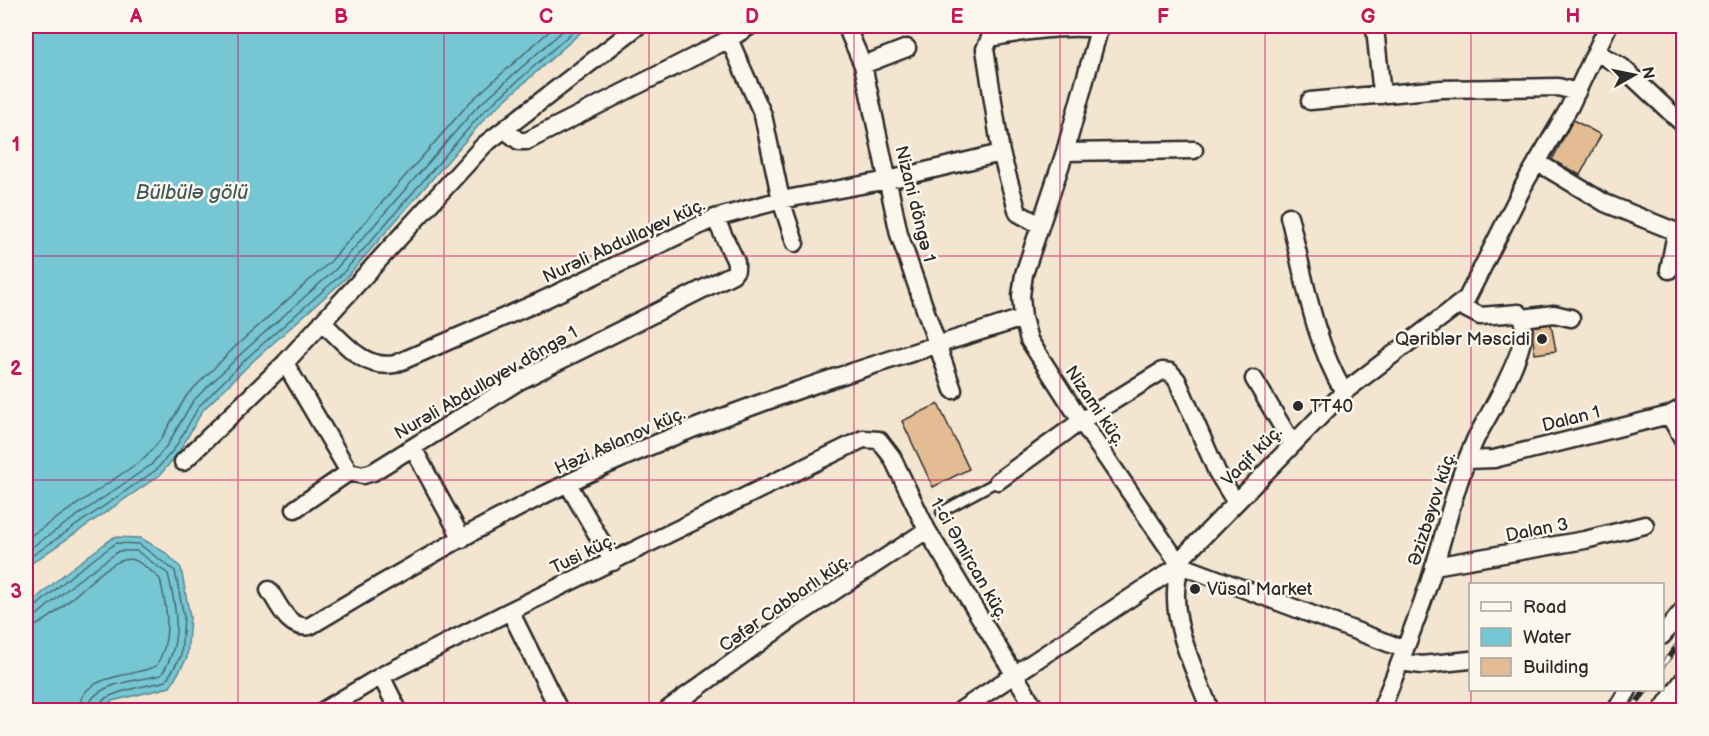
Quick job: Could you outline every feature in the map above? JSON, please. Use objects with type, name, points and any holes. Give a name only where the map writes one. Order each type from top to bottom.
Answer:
[{"type":"street","points":[[183,462],[285,363],[484,145],[638,26]]},
{"type":"street","points":[[505,130],[519,141],[527,141],[729,39],[750,26]]},
{"type":"street","name":"Nizani döngə 1","points":[[846,26],[863,65],[899,234],[953,390]]},
{"type":"street","points":[[1040,225],[1018,213],[1001,153],[985,49],[986,42],[999,36],[1047,29],[1077,26],[1100,27]]},
{"type":"street","name":"Vaqif küç.","points":[[961,711],[1180,565],[1189,549],[1344,392],[1392,353],[1461,306],[1473,290],[1537,162],[1577,92],[1608,26]]},
{"type":"street","name":"Nizami küç.","points":[[1100,27],[1065,152],[1024,274],[1021,296],[1023,318],[1029,340],[1041,361],[1180,565]]},
{"type":"street","points":[[1375,28],[1382,95]]},
{"type":"street","points":[[729,39],[763,116],[781,200],[795,243]]},
{"type":"street","points":[[863,65],[907,48]]},
{"type":"street","points":[[1596,52],[1622,67],[1683,124]]},
{"type":"street","points":[[1310,101],[1415,91],[1558,87],[1577,92]]},
{"type":"street","points":[[1065,152],[1194,150]]},
{"type":"street","name":"Nurəli Abdullayev küç.","points":[[322,322],[365,362],[382,367],[395,364],[541,301],[715,219],[781,200],[888,180],[1001,153]]},
{"type":"street","points":[[1537,162],[1605,203],[1679,234],[1670,270]]},
{"type":"street","points":[[1289,216],[1323,348],[1330,368],[1344,392]]},
{"type":"street","name":"Nurəli Abdullayev döngə 1","points":[[350,472],[363,475],[373,472],[549,365],[733,274],[736,270],[736,262],[715,219]]},
{"type":"street","points":[[1461,306],[1480,316],[1513,313],[1523,318],[1554,314],[1571,318]]},
{"type":"street","name":"Həzi Aslanov küç.","points":[[269,590],[292,624],[300,628],[310,626],[415,563],[624,457],[768,400],[1023,318]]},
{"type":"street","name":"Əzizbəyov küç.","points":[[1381,711],[1434,566],[1456,483],[1504,387],[1523,339],[1523,318]]},
{"type":"street","points":[[285,363],[350,472],[295,508]]},
{"type":"street","points":[[998,481],[1081,421],[1162,371],[1170,372],[1177,380],[1217,472],[1235,501]]},
{"type":"street","points":[[1254,379],[1292,443]]},
{"type":"street","points":[[1676,411],[1683,441]]},
{"type":"street","name":"Dalan 1","points":[[1467,460],[1494,459],[1676,411]]},
{"type":"street","name":"1-ci Əmircan küç.","points":[[863,439],[879,440],[892,457],[927,530],[1036,711]]},
{"type":"street","name":"Tusi küç.","points":[[324,711],[381,676],[863,439]]},
{"type":"street","points":[[413,448],[462,539]]},
{"type":"street","points":[[568,484],[613,562]]},
{"type":"street","name":"Dalan 3","points":[[1434,566],[1585,540],[1645,525]]},
{"type":"street","name":"Cəfər Cabbarlı küç.","points":[[667,711],[792,619],[927,530]]},
{"type":"street","points":[[1210,711],[1178,619],[1175,584],[1180,565],[1422,665],[1469,660]]},
{"type":"street","points":[[1664,633],[1683,609]]},
{"type":"street","points":[[510,611],[559,711]]},
{"type":"street","points":[[381,676],[398,711]]},
{"type":"street","points":[[1662,711],[1683,678]]},
{"type":"street","points":[[1616,711],[1627,691]]},
{"type":"lane","points":[[941,513],[998,481]]},
{"type":"water","name":"Bülbülə gölü","points":[[26,26],[588,26],[486,117],[346,278],[253,361],[203,410],[179,452],[160,475],[26,567]]},
{"type":"water","points":[[114,537],[141,538],[166,553],[181,568],[190,617],[187,658],[170,687],[112,701],[98,710],[26,710],[26,607],[68,571]]},
{"type":"building","points":[[1573,120],[1601,135],[1580,175],[1552,160]]},
{"type":"building","points":[[1551,324],[1556,351],[1535,354],[1531,327]]},
{"type":"building","points":[[938,404],[969,469],[933,487],[902,421]]},
{"type":"railway","points":[[1664,663],[1684,637]]},
{"type":"railway","points":[[1631,710],[1645,691]]},
{"type":"place","name":"Qəriblər Məscidi","points":[[1542,339]]},
{"type":"place","name":"TT40","points":[[1298,406]]},
{"type":"place","name":"Vüsal Market","points":[[1195,589]]}]
